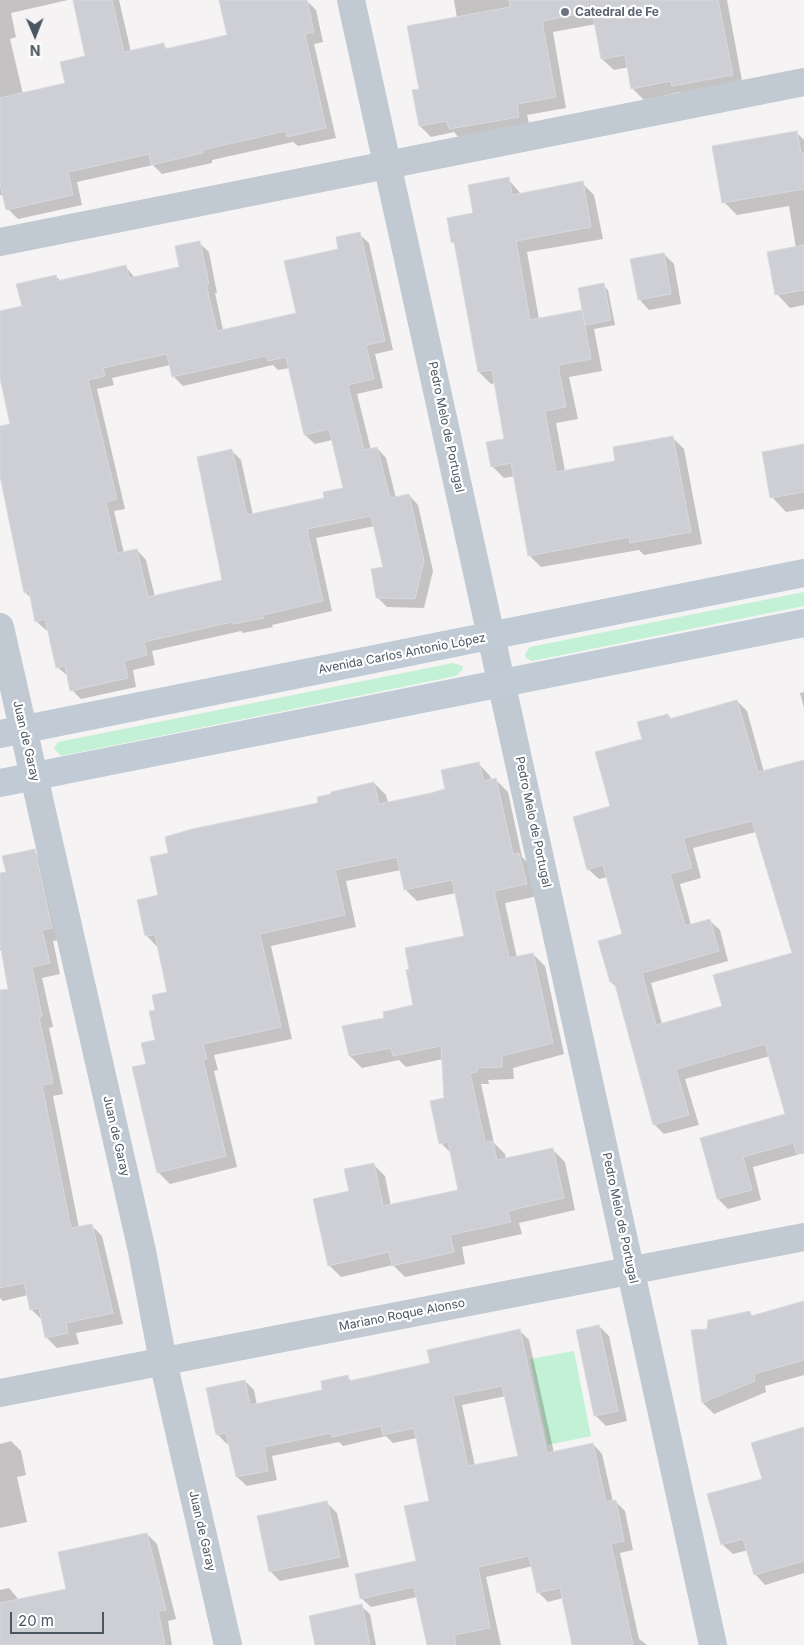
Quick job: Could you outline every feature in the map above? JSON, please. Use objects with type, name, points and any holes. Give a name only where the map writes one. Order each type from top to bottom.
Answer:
[{"type":"main road","name":"Avenida Carlos Antonio López","points":[[12,732],[804,573]]},
{"type":"main road","points":[[0,783],[804,623]]},
{"type":"street","name":"Pedro Melo de Portugal","points":[[351,0],[713,1645]]},
{"type":"street","points":[[0,242],[804,82]]},
{"type":"street","name":"Juan de Garay","points":[[0,627],[12,732],[33,776],[142,1251],[163,1361],[228,1645]]},
{"type":"street","name":"Mariano Roque Alonso","points":[[0,1393],[804,1237]]},
{"type":"green space","points":[[804,592],[804,606],[532,661],[526,658],[525,654],[530,647]]},
{"type":"green space","points":[[453,663],[462,666],[463,669],[456,676],[61,756],[54,748],[58,742]]},
{"type":"green space","points":[[574,1351],[591,1436],[548,1445],[530,1359]]},
{"type":"building","points":[[73,0],[112,0],[124,52],[164,43],[165,49],[227,35],[219,0],[307,0],[314,32],[305,34],[326,128],[287,137],[286,131],[202,150],[203,153],[151,165],[149,154],[68,172],[73,195],[6,210],[0,184],[0,98],[65,83],[60,62],[85,56]]},
{"type":"building","points":[[509,0],[588,0],[589,12],[542,21],[556,97],[517,104],[519,117],[449,129],[447,121],[419,126],[412,90],[419,89],[407,26],[510,7]]},
{"type":"building","points":[[590,0],[718,0],[733,75],[672,86],[671,81],[631,89],[625,55],[601,59]]},
{"type":"building","points":[[797,131],[801,153],[804,153],[804,189],[722,203],[712,146]]},
{"type":"building","points":[[509,177],[512,195],[583,181],[591,227],[516,241],[530,320],[582,310],[591,359],[558,365],[566,407],[545,411],[556,472],[615,461],[613,447],[673,436],[691,532],[630,543],[629,537],[528,556],[511,463],[491,467],[486,442],[504,439],[492,370],[478,372],[454,242],[451,242],[447,218],[473,213],[468,185]]},
{"type":"building","points":[[360,232],[385,341],[366,345],[374,379],[348,385],[364,450],[377,447],[390,498],[409,494],[424,561],[415,599],[376,598],[371,569],[383,567],[371,516],[307,529],[323,601],[263,615],[264,618],[233,624],[232,622],[144,642],[147,655],[124,661],[128,678],[70,691],[65,666],[56,668],[45,619],[35,622],[29,591],[24,593],[0,476],[0,426],[10,424],[0,378],[0,311],[22,306],[16,284],[56,275],[57,281],[126,265],[129,278],[179,267],[175,246],[200,241],[209,284],[206,284],[217,331],[296,313],[284,261],[338,249],[336,237]],"holes":[[[167,354],[172,377],[266,356],[268,361],[286,357],[304,435],[329,429],[343,488],[323,492],[324,498],[247,515],[232,449],[197,457],[222,580],[148,597],[137,549],[117,553],[106,502],[117,499],[88,380],[105,376],[103,368]]]},
{"type":"building","points":[[804,245],[804,290],[775,295],[767,252]]},
{"type":"building","points":[[664,253],[671,294],[638,300],[630,259]]},
{"type":"building","points":[[604,283],[611,320],[585,325],[578,288]]},
{"type":"building","points":[[804,444],[804,492],[770,498],[762,452]]},
{"type":"building","points":[[737,700],[758,772],[804,760],[804,1153],[797,1154],[793,1143],[743,1157],[752,1190],[717,1199],[700,1138],[785,1114],[765,1044],[676,1069],[689,1115],[653,1125],[614,981],[610,982],[598,941],[622,934],[603,865],[587,870],[573,817],[610,806],[595,752],[642,739],[637,722],[668,714],[669,719]],"holes":[[[752,821],[792,953],[713,975],[722,1006],[656,1025],[642,973],[719,951],[710,919],[685,926],[670,874],[692,868],[683,838]]]},
{"type":"building","points":[[479,762],[484,781],[496,778],[513,854],[519,853],[527,884],[494,891],[509,958],[533,953],[553,1043],[502,1056],[502,1067],[477,1068],[477,1072],[470,1073],[485,1142],[493,1141],[497,1160],[553,1148],[564,1198],[508,1211],[511,1222],[450,1235],[454,1252],[392,1266],[389,1252],[328,1266],[313,1199],[349,1191],[344,1169],[374,1163],[383,1206],[458,1190],[448,1142],[439,1144],[430,1101],[444,1098],[441,1046],[393,1056],[391,1048],[349,1056],[342,1026],[384,1018],[383,1012],[413,1005],[406,970],[409,969],[405,948],[464,936],[452,880],[404,890],[397,857],[335,870],[345,915],[260,934],[281,1027],[203,1044],[207,1059],[203,1059],[226,1156],[157,1173],[132,1067],[146,1064],[141,1043],[155,1040],[149,1011],[155,1010],[152,995],[167,992],[155,935],[145,936],[137,900],[158,895],[150,857],[168,853],[165,837],[192,829],[318,803],[317,797],[374,782],[379,804],[431,793],[445,789],[441,770]]},
{"type":"building","points":[[35,849],[52,928],[42,930],[50,963],[32,967],[42,1016],[39,1017],[53,1083],[42,1085],[71,1228],[92,1224],[113,1313],[66,1323],[68,1333],[45,1338],[39,1308],[30,1310],[24,1283],[0,1288],[0,990],[8,989],[0,943],[0,873],[6,872],[2,856]]},
{"type":"building","points":[[804,1301],[804,1360],[754,1374],[755,1381],[702,1403],[691,1330],[707,1329],[708,1320],[750,1311],[751,1316]]},
{"type":"building","points":[[599,1325],[618,1411],[594,1416],[576,1330]]},
{"type":"building","points":[[520,1329],[547,1453],[593,1443],[606,1502],[616,1500],[624,1541],[611,1544],[633,1645],[572,1645],[560,1588],[537,1593],[529,1556],[478,1567],[490,1628],[454,1635],[456,1645],[427,1645],[414,1587],[360,1599],[355,1574],[416,1561],[404,1506],[429,1501],[414,1428],[383,1435],[381,1426],[332,1437],[331,1433],[264,1447],[268,1471],[236,1477],[226,1433],[216,1435],[206,1388],[245,1380],[250,1405],[322,1390],[321,1381],[348,1375],[349,1381],[430,1363],[427,1350]],"holes":[[[502,1386],[518,1456],[468,1466],[453,1396]]]},
{"type":"building","points":[[804,1427],[804,1561],[754,1575],[743,1539],[721,1545],[707,1494],[762,1479],[751,1443]]},
{"type":"building","points":[[327,1501],[340,1557],[269,1572],[257,1516]]},
{"type":"building","points":[[147,1533],[166,1610],[158,1611],[165,1645],[0,1645],[0,1603],[66,1589],[58,1552]]},
{"type":"building","points":[[362,1604],[370,1645],[315,1645],[309,1616]]},
{"type":"place","name":"Catedral de Fe","points":[[565,12]]}]
